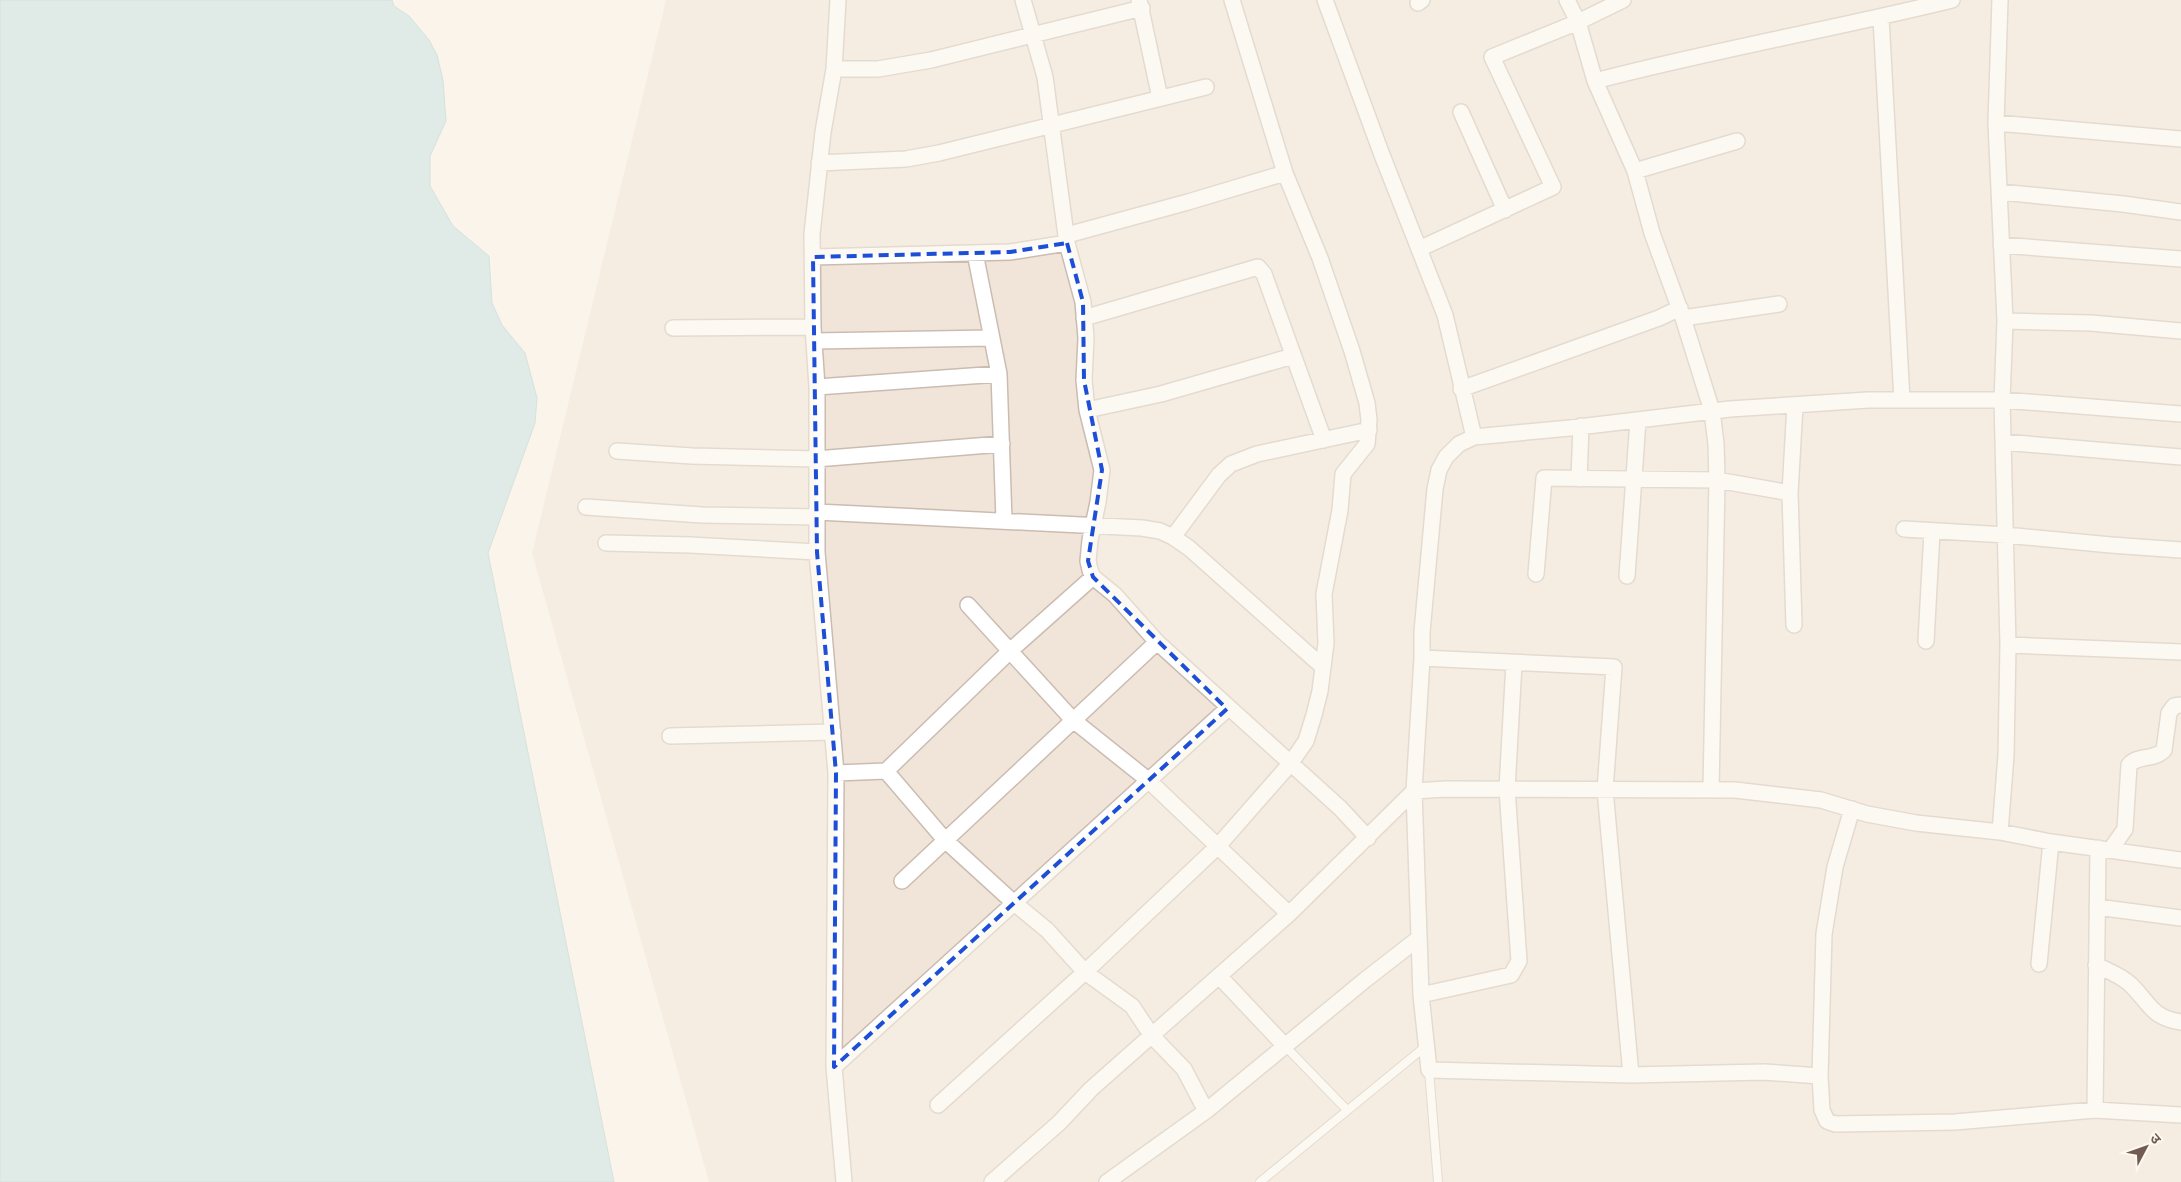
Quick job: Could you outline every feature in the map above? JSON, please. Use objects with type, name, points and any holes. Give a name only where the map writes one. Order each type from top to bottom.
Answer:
[{"type":"street","points":[[838,0],[834,69],[819,163],[812,234],[813,334],[816,387],[817,552],[836,773],[834,1067],[844,1182]]},
{"type":"street","points":[[1023,0],[1044,77],[1067,239],[1084,318],[1086,338],[1084,380],[1087,410],[1102,470],[1088,561],[1093,577],[1115,595],[1157,642],[1199,679],[1227,708],[1340,808],[1368,838]]},
{"type":"street","points":[[938,1105],[1085,972],[1218,846],[1290,764],[1306,741],[1320,691],[1326,643],[1324,594],[1340,510],[1343,474],[1367,444],[1369,430],[1367,403],[1352,351],[1320,258],[1285,172],[1232,0]]},
{"type":"street","points":[[1325,0],[1445,315],[1461,389],[1474,437]]},
{"type":"street","points":[[1568,0],[1578,22],[1595,82],[1635,171],[1652,233],[1682,313],[1712,411],[1716,444],[1717,480],[1711,790]]},
{"type":"street","points":[[1419,249],[1553,187],[1492,57],[1578,22],[1623,0]]},
{"type":"street","points":[[1595,82],[1670,62],[1881,18],[1952,0]]},
{"type":"street","points":[[2000,0],[1996,123],[2005,320],[2002,400],[2008,645],[2006,755],[2000,832]]},
{"type":"street","points":[[834,69],[878,69],[931,60],[1033,35],[1141,4],[1160,98]]},
{"type":"street","points":[[1881,18],[1902,400]]},
{"type":"street","points":[[819,163],[906,159],[940,153],[1206,87]]},
{"type":"street","points":[[1461,112],[1505,210]]},
{"type":"street","points":[[1996,123],[2181,138]]},
{"type":"street","points":[[1635,171],[1737,141]]},
{"type":"street","points":[[813,257],[1010,252],[1067,239],[1285,172]]},
{"type":"street","points":[[2000,192],[2123,204],[2181,212]]},
{"type":"street","points":[[2001,245],[2181,260]]},
{"type":"street","points":[[975,254],[1000,374],[1004,520]]},
{"type":"street","points":[[1084,318],[1258,267],[1264,274],[1324,440]]},
{"type":"street","points":[[1461,389],[1659,318],[1682,313],[1779,304]]},
{"type":"street","points":[[2005,320],[2091,323],[2181,331]]},
{"type":"street","points":[[673,328],[813,334],[991,338]]},
{"type":"street","points":[[1087,410],[1161,394],[1293,356]]},
{"type":"street","points":[[816,387],[1000,374]]},
{"type":"street","points":[[1820,1076],[1764,1072],[1631,1075],[1429,1070],[1421,995],[1419,887],[1414,791],[1422,632],[1435,490],[1439,470],[1446,457],[1458,444],[1474,437],[1712,411],[1795,405],[1902,400],[2002,400],[2181,414]]},
{"type":"street","points":[[1794,625],[1790,493],[1795,405]]},
{"type":"street","points":[[1627,576],[1638,420]]},
{"type":"street","points":[[1579,479],[1581,426]]},
{"type":"street","points":[[1173,537],[1210,486],[1232,464],[1243,458],[1369,430]]},
{"type":"street","points":[[2003,442],[2181,457]]},
{"type":"street","points":[[617,451],[692,456],[816,459],[1002,444]]},
{"type":"street","points":[[1536,574],[1544,478],[1717,480],[1790,493]]},
{"type":"street","points":[[586,508],[702,515],[817,515],[1004,520],[1093,524],[1160,531],[1189,548],[1323,667]]},
{"type":"street","points":[[1904,529],[2006,535],[2181,550]]},
{"type":"street","points":[[1926,641],[1932,532]]},
{"type":"street","points":[[606,544],[690,545],[817,552]]},
{"type":"street","points":[[836,773],[886,771],[1011,650],[1093,577]]},
{"type":"street","points":[[968,605],[1074,720],[1148,780],[1289,914]]},
{"type":"street","points":[[902,881],[1157,642]]},
{"type":"street","points":[[2008,645],[2181,652]]},
{"type":"street","points":[[1422,658],[1614,667],[1605,790],[1631,1075]]},
{"type":"street","points":[[1421,995],[1511,975],[1519,961],[1507,789],[1514,663]]},
{"type":"street","points":[[2095,1110],[2097,907],[2104,848],[2125,829],[2129,765],[2134,760],[2156,756],[2164,750],[2169,713],[2174,706],[2181,705]]},
{"type":"street","points":[[834,1067],[1227,708]]},
{"type":"street","points":[[670,736],[833,732]]},
{"type":"street","points":[[886,771],[945,840],[1047,930],[1085,972],[1132,1006],[1152,1036],[1184,1068],[1206,1111]]},
{"type":"street","points":[[992,1182],[1059,1123],[1091,1088],[1289,914],[1414,791],[1446,789],[1734,790],[1821,800],[1916,823],[2000,832],[2052,842],[2181,860]]},
{"type":"street","points":[[1852,809],[1836,867],[1824,934],[1820,1076],[1823,1115],[1827,1121],[1835,1124],[1955,1122],[2095,1110],[2181,1115]]},
{"type":"street","points":[[2039,964],[2052,842]]},
{"type":"street","points":[[2097,907],[2181,918]]},
{"type":"street","points":[[1107,1182],[1206,1111],[1364,980],[1419,938]]},
{"type":"street","points":[[2096,965],[2119,976],[2129,984],[2156,1014],[2181,1022]]},
{"type":"street","points":[[1219,976],[1285,1046]]},
{"type":"lane","points":[[1285,1046],[1347,1110]]},
{"type":"lane","points":[[1260,1182],[1426,1046]]},
{"type":"lane","points":[[1429,1070],[1438,1182]]},
{"type":"highlighted area","points":[[1067,243],[1083,302],[1084,380],[1102,470],[1088,561],[1093,577],[1227,709],[834,1067],[836,773],[817,552],[813,257],[1010,252]]},
{"type":"shaded area","points":[[666,0],[2181,0],[2181,1182],[709,1182],[532,553]]},
{"type":"water","points":[[0,0],[392,0],[394,6],[409,16],[429,40],[437,55],[443,80],[446,121],[430,156],[430,186],[453,226],[489,256],[492,303],[502,325],[525,353],[537,398],[535,423],[488,553],[614,1182],[0,1182]]}]
